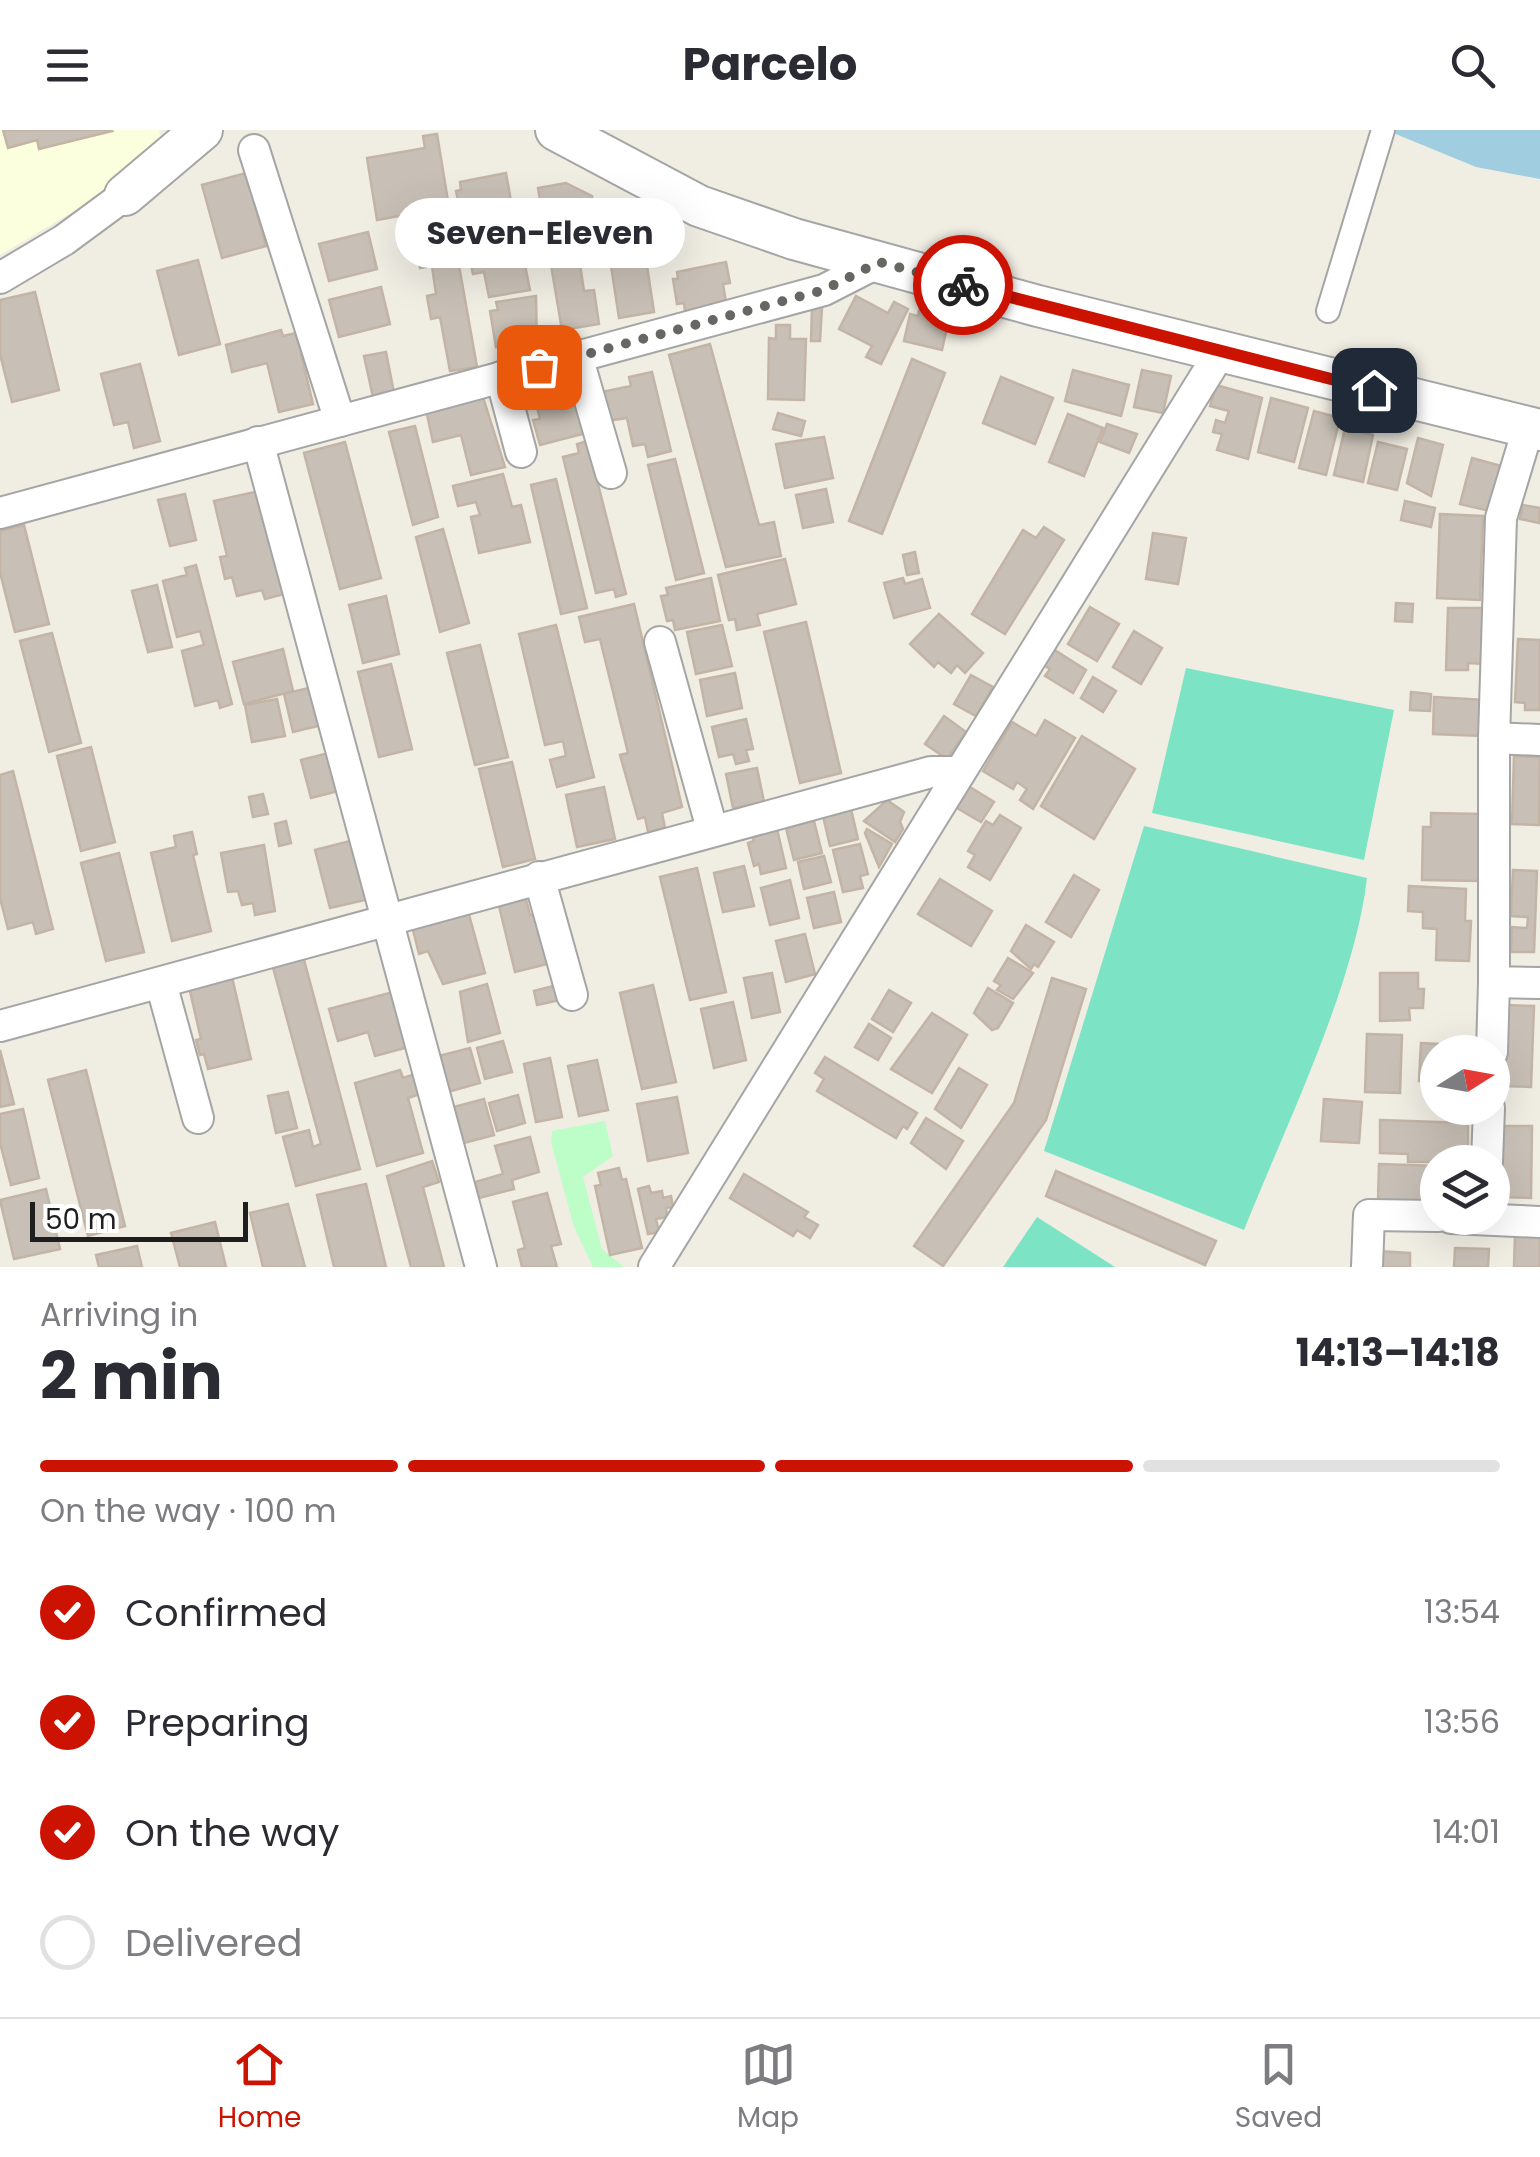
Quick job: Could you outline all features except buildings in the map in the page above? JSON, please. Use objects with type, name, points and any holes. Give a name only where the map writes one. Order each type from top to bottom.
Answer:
[{"type":"street","points":[[0,278],[64,240],[126,195],[202,130]]},
{"type":"street","points":[[556,130],[699,206],[879,262],[1534,430],[1501,518],[1494,738],[1492,1035]]},
{"type":"street","points":[[1328,311],[1382,130]]},
{"type":"street","points":[[254,150],[340,421]]},
{"type":"street","points":[[0,512],[824,290],[879,262]]},
{"type":"street","points":[[654,1267],[956,772],[1221,351]]},
{"type":"street","points":[[577,356],[611,473]]},
{"type":"street","points":[[502,377],[521,452]]},
{"type":"street","points":[[258,442],[481,1267]]},
{"type":"street","points":[[660,642],[712,829]]},
{"type":"street","points":[[1494,738],[1540,740]]},
{"type":"street","points":[[0,1026],[712,829],[930,772],[956,772]]},
{"type":"street","points":[[539,877],[572,996]]},
{"type":"street","points":[[1494,982],[1540,983]]},
{"type":"street","points":[[161,983],[198,1118]]},
{"type":"street","points":[[1367,1267],[1368,1215],[1420,1216]]},
{"type":"street","points":[[1510,1220],[1540,1222]]},
{"type":"shaded area","points":[[0,130],[159,130],[163,145],[88,203],[0,255]]},
{"type":"green space","points":[[1186,668],[1394,710],[1364,860],[1152,813]]},
{"type":"green space","points":[[1144,826],[1367,878],[1360,920],[1334,1009],[1244,1230],[1044,1151]]},
{"type":"green space","points":[[605,1121],[613,1156],[583,1177],[602,1249],[624,1267],[593,1267],[574,1227],[551,1142],[552,1131]]},
{"type":"green space","points":[[1037,1217],[1115,1267],[1003,1267]]},
{"type":"water","points":[[1386,130],[1540,130],[1540,179],[1476,167]]},
{"type":"way so far","points":[[539,367],[824,290],[879,262],[963,285]]},
{"type":"place","name":"Seven-Eleven","points":[[539,367]]},
{"type":"route","points":[[963,285],[1374,390]]}]
